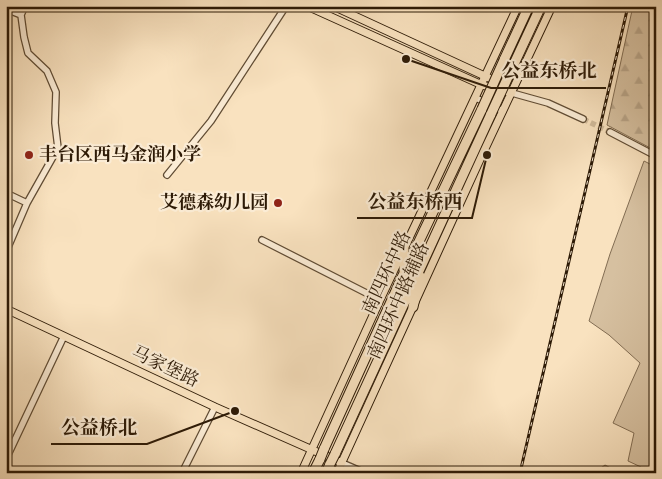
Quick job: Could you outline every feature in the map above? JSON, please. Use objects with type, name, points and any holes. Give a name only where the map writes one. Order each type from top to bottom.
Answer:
[{"type":"highway","name":"南四环中路","points":[[313,473],[529,6]]},
{"type":"highway","name":"南四环中路","points":[[326,473],[541,6]]},
{"type":"highway","points":[[404,248],[404,273]]},
{"type":"highway","points":[[413,308],[424,258]]},
{"type":"main road","points":[[307,6],[482,85],[512,94]]},
{"type":"main road","points":[[333,6],[486,76],[512,94]]},
{"type":"main road","name":"南四环中路辅路","points":[[301,473],[518,6]]},
{"type":"main road","name":"南四环中路辅路","points":[[338,473],[552,6]]},
{"type":"main road","name":"马家堡路","points":[[6,309],[215,407],[342,463]]},
{"type":"street","points":[[6,252],[27,203],[58,148],[55,123],[56,92],[47,71],[28,53],[21,16],[25,6]]},
{"type":"street","points":[[167,175],[211,121],[286,6]]},
{"type":"street","points":[[6,9],[21,16]]},
{"type":"street","points":[[512,94],[548,103],[583,119]]},
{"type":"street","points":[[476,98],[504,111]]},
{"type":"street","points":[[610,132],[656,156]]},
{"type":"street","points":[[6,193],[27,203]]},
{"type":"street","points":[[262,240],[380,300]]},
{"type":"street","points":[[6,458],[64,336]]},
{"type":"street","points":[[182,473],[215,407]]},
{"type":"street","points":[[342,463],[365,473]]},
{"type":"green space","points":[[633,6],[656,6],[656,151],[607,125]]},
{"type":"green space","points":[[644,161],[656,167],[656,473],[638,473],[641,467],[628,461],[634,433],[613,423],[640,363],[609,335],[589,321],[610,254]]},
{"type":"green space","points":[[605,465],[620,473],[594,473]]},
{"type":"tunnel","points":[[583,119],[610,132]]},
{"type":"railway","points":[[520,473],[628,6]]},
{"type":"place","name":"公益东桥北","points":[[406,59]]},
{"type":"place","name":"丰台区西马金润小学","points":[[29,155]]},
{"type":"place","name":"公益东桥西","points":[[487,155]]},
{"type":"place","name":"艾德森幼儿园","points":[[278,203]]},
{"type":"place","name":"公益桥北","points":[[235,411]]}]
